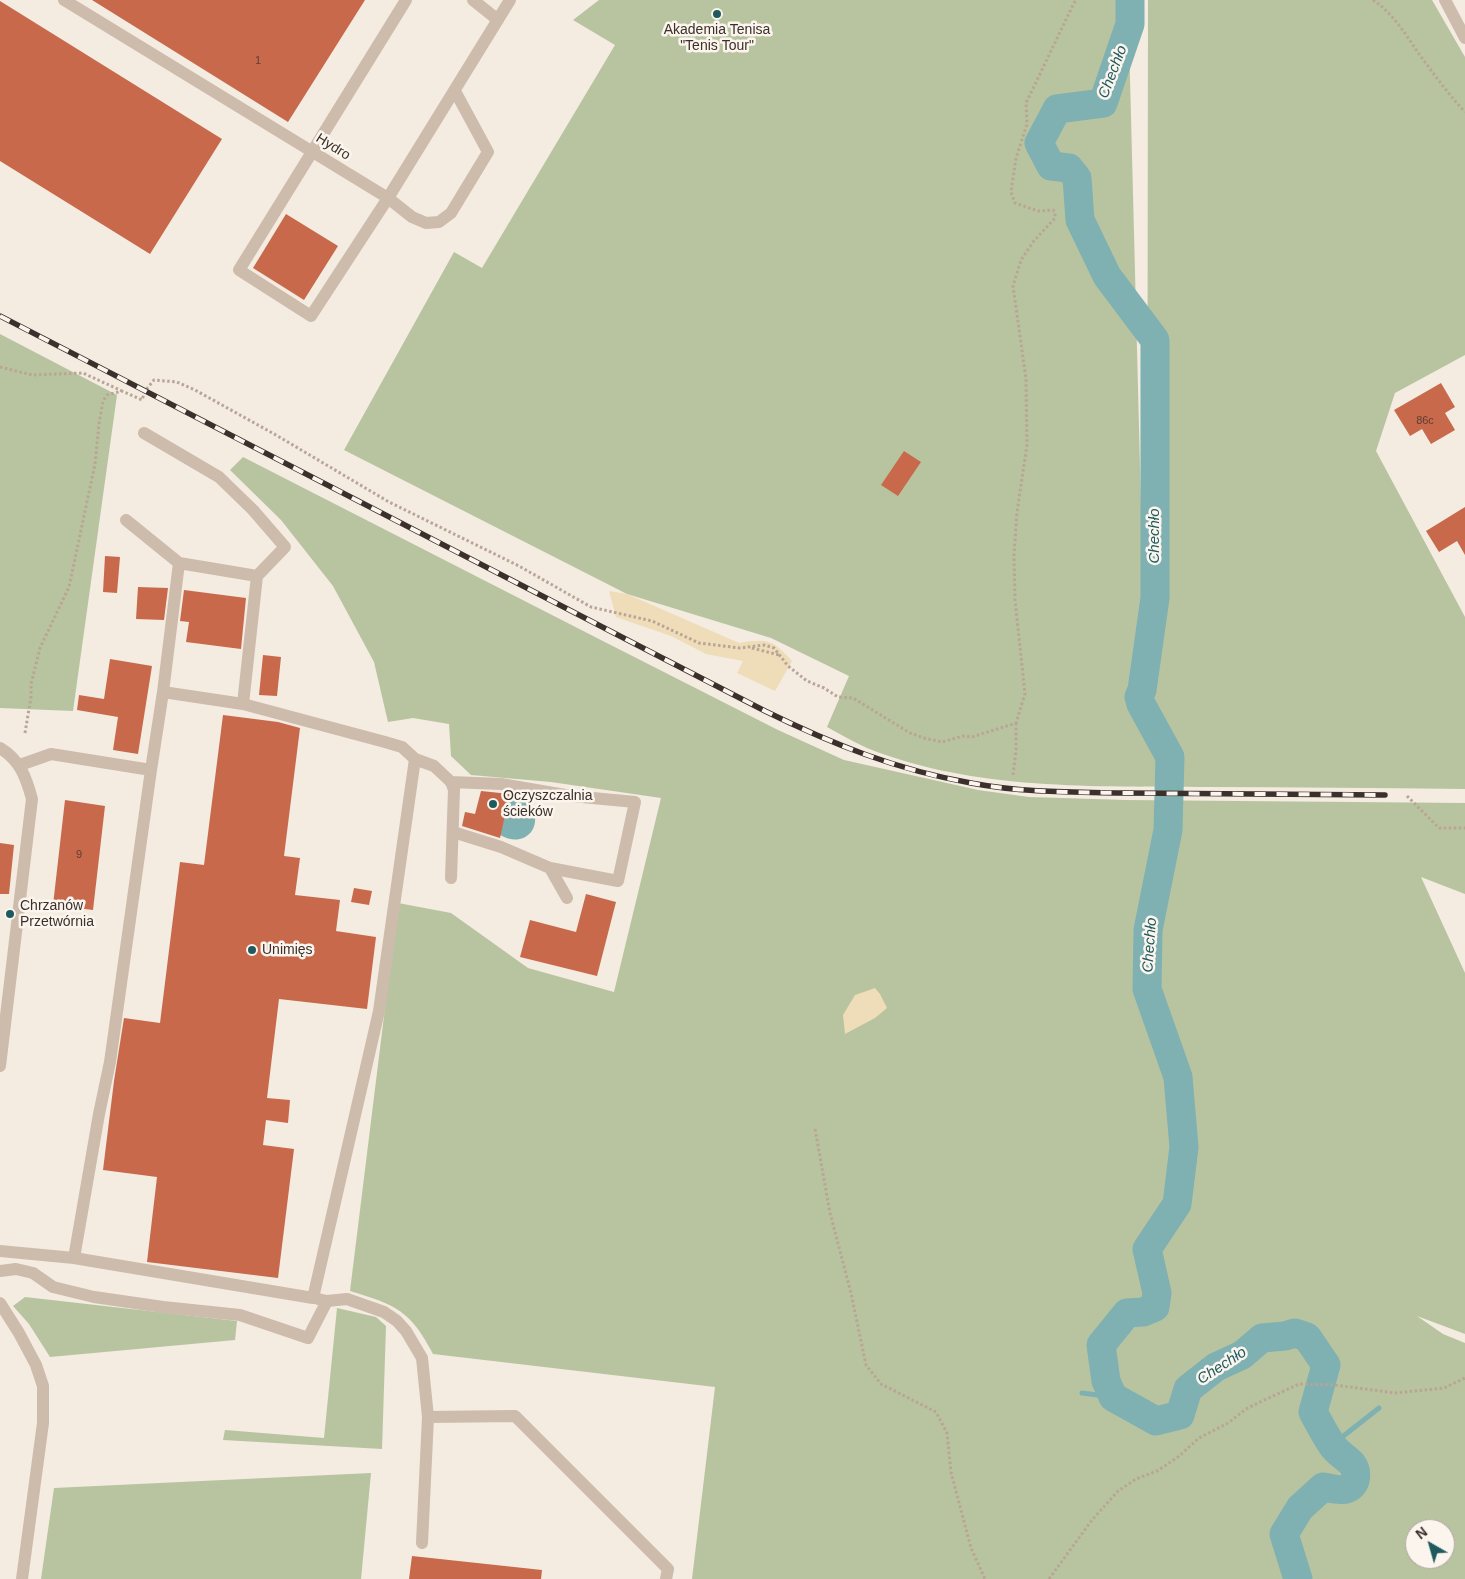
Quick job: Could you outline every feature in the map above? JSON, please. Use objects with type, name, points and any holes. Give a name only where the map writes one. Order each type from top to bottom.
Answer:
[{"type":"street","name":"Hydro","points":[[64,0],[388,198],[412,217],[426,223],[439,222],[451,212],[488,152],[455,91]]},
{"type":"street","points":[[406,0],[240,270],[311,316],[388,198],[510,0]]},
{"type":"street","points":[[473,0],[498,20]]},
{"type":"street","points":[[1445,0],[1465,38]]},
{"type":"street","points":[[144,432],[219,478],[253,510],[285,547],[257,576],[243,704]]},
{"type":"street","points":[[126,520],[179,562],[257,576]]},
{"type":"street","points":[[74,1258],[98,1114],[110,1062],[163,692],[179,562]]},
{"type":"street","points":[[163,692],[243,704],[402,747],[415,759],[434,766],[451,782],[454,790],[451,878]]},
{"type":"street","points":[[0,748],[20,765],[27,780],[32,799],[0,1066]]},
{"type":"street","points":[[20,765],[51,754],[151,770]]},
{"type":"street","points":[[313,1298],[379,1011],[415,759]]},
{"type":"street","points":[[451,782],[501,784],[572,796],[635,802],[618,881],[550,868],[501,847],[453,832]]},
{"type":"street","points":[[550,868],[567,898]]},
{"type":"street","points":[[0,1251],[74,1258],[327,1301],[347,1299],[384,1312],[397,1321],[406,1331],[422,1358],[428,1417],[422,1543]]},
{"type":"street","points":[[0,1271],[16,1270],[33,1273],[54,1287],[94,1297],[163,1308],[240,1315],[308,1338],[327,1301]]},
{"type":"street","points":[[0,1303],[36,1365],[43,1386],[43,1423],[22,1579]]},
{"type":"street","points":[[428,1417],[515,1416],[668,1568],[666,1579]]},
{"type":"path","points":[[1014,775],[1016,723],[1025,694],[1023,659],[1015,600],[1014,555],[1017,512],[1027,445],[1026,379],[1013,286],[1021,260],[1033,242],[1055,218],[1055,212],[1053,210],[1038,211],[1015,203],[1011,192],[1016,158],[1027,124],[1026,103],[1077,0]]},
{"type":"path","points":[[1373,0],[1382,6],[1400,27],[1445,91],[1465,112]]},
{"type":"path","points":[[0,367],[32,375],[83,372],[142,400],[145,391],[154,380],[177,382],[276,435],[389,502],[519,566],[591,607],[652,621],[699,643],[740,648],[764,645],[774,648],[788,666],[807,681],[824,688],[838,697],[853,698],[910,733],[924,738],[942,742],[963,736],[972,737],[1016,723]]},
{"type":"path","points":[[26,733],[31,684],[40,648],[69,587],[96,464],[99,424],[104,402],[107,395],[122,391]]},
{"type":"path","points":[[1407,796],[1439,828],[1465,828]]},
{"type":"path","points":[[815,1130],[830,1213],[851,1293],[866,1365],[881,1384],[936,1412],[947,1433],[950,1472],[971,1548],[986,1579]]},
{"type":"path","points":[[1049,1579],[1092,1520],[1118,1490],[1136,1479],[1157,1471],[1178,1457],[1199,1438],[1228,1423],[1246,1409],[1299,1384],[1335,1385],[1395,1393],[1444,1388],[1465,1378]]},
{"type":"green space","points":[[599,0],[1128,0],[1147,738],[1148,0],[1432,0],[1465,57],[1465,355],[1395,393],[1376,451],[1465,617],[1465,789],[1079,786],[992,779],[908,762],[867,748],[827,727],[849,676],[771,638],[627,594],[344,450],[454,252],[482,268],[615,45],[573,20]]},
{"type":"green space","points":[[0,334],[117,395],[73,711],[0,708]]},
{"type":"green space","points":[[243,457],[778,730],[844,760],[978,790],[1029,797],[1126,800],[1465,803],[1465,894],[1421,877],[1465,973],[1465,1334],[1417,1316],[1443,1334],[1465,1343],[1465,1579],[692,1579],[715,1387],[433,1354],[417,1328],[400,1311],[390,1305],[350,1291],[398,903],[451,913],[528,968],[614,992],[661,798],[551,782],[471,775],[451,756],[449,724],[413,718],[388,722],[374,662],[333,586],[281,520],[230,470]]},
{"type":"green space","points":[[25,1297],[237,1321],[235,1340],[50,1357],[29,1324],[13,1306]]},
{"type":"green space","points":[[337,1308],[376,1317],[386,1326],[382,1449],[223,1440],[225,1430],[324,1438]]},
{"type":"green space","points":[[371,1473],[361,1579],[41,1579],[54,1488]]},
{"type":"sand","points":[[609,591],[627,594],[739,643],[769,642],[780,649],[792,661],[775,691],[737,673],[743,661],[706,654],[671,636],[616,617]]},
{"type":"sand","points":[[875,988],[887,1008],[875,1018],[845,1034],[843,1015],[855,995]]},
{"type":"water","points":[[510,796],[523,801],[532,808],[535,817],[534,826],[530,833],[522,838],[512,839],[500,835]]},
{"type":"building","points":[[92,0],[365,0],[288,122]]},
{"type":"building","points":[[0,1],[222,139],[150,254],[0,161]]},
{"type":"building","points":[[286,214],[338,246],[304,300],[253,268]]},
{"type":"building","points":[[1441,383],[1455,407],[1445,413],[1455,430],[1431,444],[1422,429],[1410,436],[1394,410]]},
{"type":"building","points":[[904,451],[921,462],[898,496],[881,485]]},
{"type":"building","points":[[1465,507],[1465,555],[1457,541],[1439,552],[1426,531]]},
{"type":"building","points":[[105,556],[120,557],[117,593],[103,592]]},
{"type":"building","points":[[138,587],[168,588],[164,620],[136,619]]},
{"type":"building","points":[[184,590],[246,598],[241,649],[186,642],[189,622],[180,621]]},
{"type":"building","points":[[263,655],[281,657],[277,696],[259,695]]},
{"type":"building","points":[[110,659],[152,666],[138,754],[113,750],[118,717],[77,710],[79,695],[104,699]]},
{"type":"building","name":"Unimięs","points":[[223,715],[278,722],[300,728],[284,856],[300,858],[295,895],[340,900],[336,931],[376,937],[367,1009],[279,999],[267,1098],[290,1100],[288,1123],[266,1120],[263,1145],[294,1149],[278,1278],[147,1262],[157,1177],[103,1170],[124,1018],[160,1023],[180,862],[204,865]]},
{"type":"building","name":"Oczyszczalnia ścieków","points":[[481,791],[510,794],[500,838],[462,826],[465,812],[475,814]]},
{"type":"building","points":[[65,800],[105,806],[93,910],[53,905]]},
{"type":"building","points":[[0,843],[14,845],[9,894],[0,894]]},
{"type":"building","points":[[354,888],[372,891],[369,905],[351,902]]},
{"type":"building","points":[[586,894],[616,902],[597,976],[520,957],[530,920],[576,932]]},
{"type":"building","points":[[412,1556],[542,1570],[541,1579],[409,1579]]},
{"type":"waterway","name":"Chechło","points":[[1130,0],[1130,24],[1103,103],[1057,109],[1039,143],[1051,166],[1069,168],[1077,178],[1080,220],[1107,276],[1155,340],[1155,598],[1142,690],[1139,697],[1170,757],[1168,830],[1148,930],[1147,989],[1178,1077],[1184,1147],[1177,1204],[1147,1249],[1157,1293],[1155,1307],[1143,1312],[1127,1313],[1101,1345],[1106,1381],[1113,1397],[1156,1421],[1180,1415],[1188,1389],[1216,1367],[1242,1355],[1262,1338],[1295,1333],[1307,1337],[1326,1365],[1313,1412],[1334,1448],[1352,1464],[1356,1475],[1352,1485],[1344,1490],[1323,1487],[1300,1508],[1284,1534],[1298,1579]]},
{"type":"waterway","points":[[1129,690],[1142,690]]},
{"type":"waterway","points":[[1082,1393],[1113,1397]]},
{"type":"waterway","points":[[1332,1445],[1379,1408]]},
{"type":"railway","points":[[0,316],[765,711],[840,745],[891,763],[944,778],[990,786],[1030,790],[1127,793],[1385,795]]},
{"type":"place","name":"Akademia Tenisa \"Tenis Tour\"","points":[[717,14]]},
{"type":"place","name":"Oczyszczalnia ścieków","points":[[493,804]]},
{"type":"place","name":"Chrzanów Przetwórnia","points":[[10,914]]},
{"type":"place","name":"Unimięs","points":[[252,950]]}]
